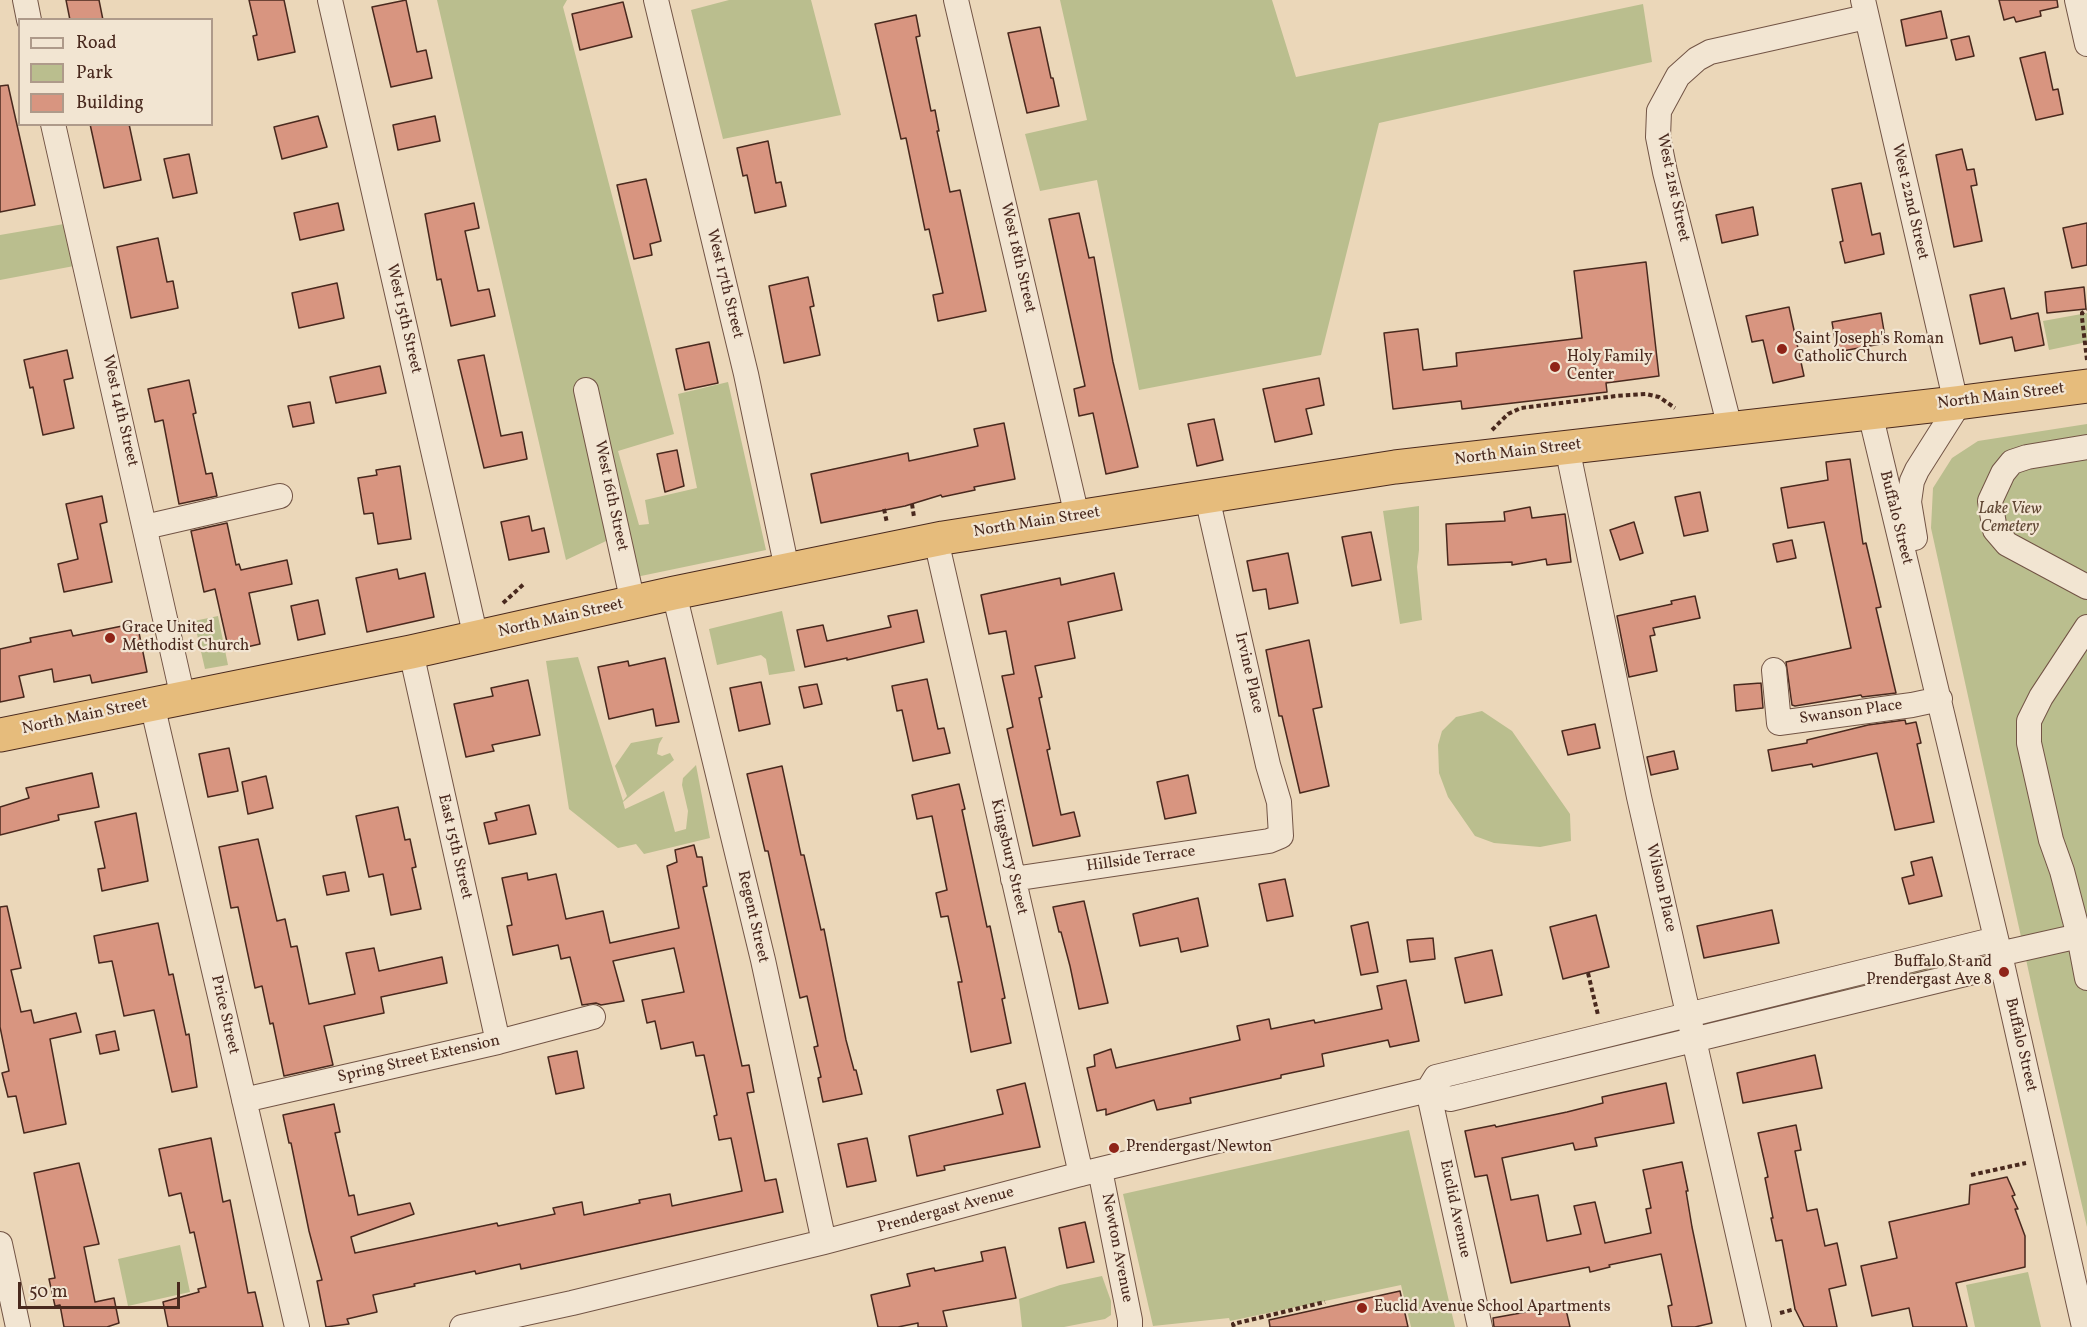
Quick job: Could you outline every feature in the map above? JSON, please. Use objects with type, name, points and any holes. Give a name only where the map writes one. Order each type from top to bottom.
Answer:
[{"type":"highway","name":"North Main Street","points":[[0,735],[476,638],[787,569],[926,531],[1077,516],[1395,467],[2087,386]]},
{"type":"street","points":[[24,0],[28,18]]},
{"type":"street","name":"West 15th Street","points":[[330,0],[476,638]]},
{"type":"street","name":"West 17th Street","points":[[656,0],[746,374],[787,569]]},
{"type":"street","name":"West 18th Street","points":[[956,0],[1077,516]]},
{"type":"street","points":[[2077,0],[2087,44]]},
{"type":"street","name":"West 22nd Street","points":[[1864,8],[1956,403]]},
{"type":"street","name":"West 21st Street","points":[[1730,428],[1665,172],[1658,137],[1659,111],[1678,76],[1697,59],[1710,52],[1864,8]]},
{"type":"street","name":"West 14th Street","points":[[53,126],[145,526],[168,701]]},
{"type":"street","name":"West 16th Street","points":[[586,390],[633,603]]},
{"type":"street","name":"Buffalo Street","points":[[1921,623],[1926,597],[1917,557],[1909,502],[1912,482],[1956,403]]},
{"type":"street","name":"Buffalo Street","points":[[1870,412],[1940,699],[2084,1327]]},
{"type":"street","name":"Wilson Place","points":[[1567,447],[1637,786],[1759,1327]]},
{"type":"street","points":[[2087,447],[2027,457],[2012,462],[2003,473],[1990,501],[1995,530],[2007,544],[2087,586]]},
{"type":"street","points":[[145,526],[280,496]]},
{"type":"street","name":"Irvine Place","points":[[1207,497],[1279,802],[1281,836],[1269,841]]},
{"type":"street","name":"Kingsbury Street","points":[[926,531],[1013,879],[1090,1172]]},
{"type":"street","name":"Regent Street","points":[[674,593],[763,960],[824,1242]]},
{"type":"street","points":[[2087,627],[2041,696],[2029,721],[2029,743],[2051,840],[2083,935],[2087,978]]},
{"type":"street","name":"East 15th Street","points":[[411,652],[498,1042]]},
{"type":"street","name":"Swanson Place","points":[[1774,670],[1779,723],[1912,705],[1940,699]]},
{"type":"street","name":"Price Street","points":[[168,701],[244,1100],[297,1327]]},
{"type":"street","name":"Hillside Terrace","points":[[1013,879],[1269,841]]},
{"type":"street","points":[[1999,953],[1694,1040],[1450,1099],[1428,1090],[1436,1077],[1688,1015],[2083,935]]},
{"type":"street","name":"Spring Street Extension","points":[[244,1100],[498,1042],[593,1017]]},
{"type":"street","name":"Prendergast Avenue","points":[[462,1327],[542,1319],[1090,1172],[1428,1090]]},
{"type":"street","name":"Euclid Avenue","points":[[1428,1090],[1480,1327]]},
{"type":"street","name":"Newton Avenue","points":[[1090,1172],[1130,1327]]},
{"type":"street","points":[[0,1244],[18,1327]]},
{"type":"path","points":[[2087,310],[2082,313],[2087,362]]},
{"type":"path","points":[[1488,437],[1494,425],[1508,414],[1521,408],[1616,396],[1646,394],[1659,397],[1670,403],[1681,414]]},
{"type":"path","points":[[912,504],[926,531]]},
{"type":"path","points":[[884,509],[888,529]]},
{"type":"path","points":[[502,604],[525,583]]},
{"type":"path","points":[[1588,973],[1603,1036]]},
{"type":"path","points":[[1971,1175],[2027,1163]]},
{"type":"path","points":[[1234,1327],[1233,1324],[1325,1302]]},
{"type":"path","points":[[1780,1313],[1795,1309]]},
{"type":"green space","points":[[437,0],[567,0],[563,7],[674,434],[618,451],[639,525],[649,524],[645,500],[697,488],[678,394],[728,382],[766,550],[636,577],[623,533],[566,560]]},
{"type":"green space","points":[[729,0],[811,0],[841,115],[723,139],[691,10]]},
{"type":"green space","points":[[1060,0],[1272,0],[1296,77],[1643,4],[1652,62],[1379,123],[1321,355],[1139,390],[1097,180],[1040,191],[1025,134],[1087,120]]},
{"type":"green space","points":[[64,224],[74,266],[0,280],[0,235]]},
{"type":"green space","points":[[2087,313],[2087,342],[2049,350],[2043,321]]},
{"type":"green space","name":"Lake View Cemetery","points":[[2087,424],[2087,1227],[1931,528],[1933,488],[1952,458],[1978,441]]},
{"type":"green space","points":[[1419,506],[1417,567],[1422,620],[1400,624],[1383,511]]},
{"type":"green space","points":[[782,611],[795,671],[769,675],[766,659],[761,655],[717,665],[709,629]]},
{"type":"green space","points":[[218,616],[228,665],[205,669],[194,621]]},
{"type":"green space","points":[[578,657],[623,801],[627,796],[615,766],[631,743],[663,737],[657,754],[662,756],[670,753],[674,760],[623,802],[625,809],[664,791],[675,832],[686,829],[688,811],[682,785],[683,778],[696,765],[710,838],[644,854],[636,844],[618,848],[569,809],[546,661]]},
{"type":"green space","points":[[1482,711],[1512,731],[1570,814],[1571,841],[1540,847],[1494,843],[1475,836],[1448,797],[1439,773],[1438,745],[1442,731],[1456,717]]},
{"type":"green space","points":[[1970,955],[1973,961],[1968,964],[1721,1020],[1719,1018]]},
{"type":"green space","points":[[1409,1130],[1455,1327],[1411,1327],[1401,1285],[1230,1321],[1229,1318],[1153,1326],[1123,1194]]},
{"type":"green space","points":[[180,1245],[190,1292],[128,1306],[118,1259]]},
{"type":"green space","points":[[2028,1272],[2041,1327],[1975,1327],[1966,1285]]},
{"type":"green space","points":[[1102,1276],[1111,1301],[1111,1315],[1105,1319],[1064,1327],[1022,1327],[1019,1299],[1060,1285]]},
{"type":"building","points":[[66,0],[99,0],[103,18],[70,18]]},
{"type":"building","points":[[249,0],[284,0],[295,52],[258,60],[253,36],[257,35]]},
{"type":"building","points":[[406,0],[417,52],[426,50],[432,78],[391,87],[372,7]]},
{"type":"building","points":[[1999,0],[2057,0],[2058,7],[2040,11],[2041,16],[2016,22],[2014,17],[2004,20]]},
{"type":"building","points":[[623,2],[632,37],[580,50],[572,14]]},
{"type":"building","points":[[1941,11],[1947,38],[1906,46],[1901,20]]},
{"type":"building","points":[[916,15],[920,36],[916,37],[931,111],[935,110],[939,131],[937,131],[950,192],[960,190],[986,311],[938,321],[933,295],[943,293],[929,229],[925,230],[906,138],[901,139],[875,24]]},
{"type":"building","points":[[1040,27],[1059,106],[1027,113],[1008,33]]},
{"type":"building","points":[[1969,36],[1974,56],[1956,60],[1951,40]]},
{"type":"building","points":[[2045,52],[2053,90],[2058,89],[2063,114],[2036,120],[2020,58]]},
{"type":"building","points":[[8,85],[35,205],[0,212],[0,86]]},
{"type":"building","points":[[318,116],[327,147],[282,159],[274,127]]},
{"type":"building","points":[[435,116],[440,141],[398,150],[393,125]]},
{"type":"building","points":[[90,126],[129,126],[141,180],[104,188]]},
{"type":"building","points":[[768,141],[776,183],[781,182],[786,206],[755,213],[747,175],[743,176],[737,148]]},
{"type":"building","points":[[1962,149],[1967,170],[1974,169],[1977,185],[1971,186],[1982,241],[1954,247],[1936,155]]},
{"type":"building","points":[[189,154],[197,193],[173,198],[164,159]]},
{"type":"building","points":[[646,179],[661,241],[650,244],[652,255],[634,259],[617,185]]},
{"type":"building","points":[[1861,183],[1872,235],[1880,233],[1884,254],[1845,263],[1840,242],[1843,241],[1832,189]]},
{"type":"building","points":[[338,203],[344,230],[300,240],[294,213]]},
{"type":"building","points":[[474,203],[479,228],[465,231],[478,291],[489,289],[495,316],[451,326],[441,279],[437,280],[425,214]]},
{"type":"building","points":[[1753,207],[1758,235],[1722,243],[1716,215]]},
{"type":"building","points":[[1079,213],[1089,258],[1094,257],[1113,362],[1138,467],[1106,474],[1093,413],[1079,416],[1074,389],[1085,386],[1049,219]]},
{"type":"building","points":[[2087,223],[2087,265],[2072,268],[2063,228]]},
{"type":"building","points":[[158,238],[167,282],[173,281],[178,308],[131,318],[117,247]]},
{"type":"building","points":[[1646,262],[1659,376],[1606,383],[1607,392],[1462,409],[1461,401],[1393,409],[1384,333],[1418,329],[1423,370],[1457,366],[1456,353],[1582,338],[1574,271]]},
{"type":"building","points":[[808,277],[814,306],[810,307],[820,355],[784,363],[769,286]]},
{"type":"building","points":[[337,283],[344,318],[299,328],[292,293]]},
{"type":"building","points":[[2084,287],[2086,309],[2047,313],[2045,292]]},
{"type":"building","points":[[2004,288],[2011,319],[2038,313],[2044,345],[2015,351],[2012,337],[1980,344],[1970,295]]},
{"type":"building","points":[[1789,307],[1804,376],[1773,383],[1763,340],[1752,342],[1746,316]]},
{"type":"building","points":[[1881,313],[1886,343],[1837,352],[1832,322]]},
{"type":"building","points":[[709,342],[718,383],[685,390],[676,349]]},
{"type":"building","points":[[67,350],[73,378],[64,380],[74,428],[43,435],[33,387],[30,388],[24,360]]},
{"type":"building","points":[[484,355],[501,436],[522,432],[527,459],[484,468],[458,360]]},
{"type":"building","points":[[380,366],[386,393],[336,403],[330,377]]},
{"type":"building","points":[[1319,378],[1324,405],[1306,409],[1312,434],[1275,442],[1263,389]]},
{"type":"building","points":[[189,380],[196,413],[193,414],[206,474],[212,473],[217,496],[179,504],[163,420],[155,422],[148,389]]},
{"type":"building","points":[[310,402],[314,423],[293,427],[288,406]]},
{"type":"building","points":[[1214,419],[1223,460],[1197,466],[1188,424]]},
{"type":"building","points":[[1004,423],[1015,479],[974,487],[975,490],[942,497],[941,495],[905,506],[821,523],[811,474],[908,453],[909,461],[978,446],[974,429]]},
{"type":"building","points":[[677,450],[684,486],[665,492],[657,454]]},
{"type":"building","points":[[1850,459],[1863,544],[1866,543],[1881,607],[1876,608],[1896,693],[1862,697],[1861,695],[1795,706],[1792,705],[1786,662],[1851,648],[1824,522],[1788,528],[1781,488],[1828,480],[1826,462]]},
{"type":"building","points":[[400,466],[411,539],[378,544],[373,513],[364,514],[358,478],[377,475],[376,470]]},
{"type":"building","points":[[1700,492],[1708,531],[1684,536],[1675,497]]},
{"type":"building","points":[[102,496],[107,522],[100,524],[112,582],[64,592],[58,564],[78,559],[66,504]]},
{"type":"building","points":[[1530,507],[1532,518],[1565,514],[1571,562],[1547,565],[1546,559],[1512,565],[1512,562],[1448,565],[1446,524],[1505,521],[1504,512]]},
{"type":"building","points":[[529,516],[532,531],[544,528],[549,552],[509,560],[501,522]]},
{"type":"building","points":[[1634,522],[1643,553],[1620,560],[1610,530]]},
{"type":"building","points":[[227,523],[236,565],[239,564],[241,570],[287,560],[292,584],[249,593],[260,644],[229,651],[215,589],[204,592],[191,531]]},
{"type":"building","points":[[1371,532],[1381,580],[1352,586],[1342,537]]},
{"type":"building","points":[[1792,540],[1796,558],[1777,562],[1773,544]]},
{"type":"building","points":[[1288,553],[1298,603],[1269,609],[1266,589],[1253,591],[1247,561]]},
{"type":"building","points":[[397,569],[399,579],[425,573],[434,617],[367,632],[356,578]]},
{"type":"building","points":[[1114,573],[1122,610],[1068,622],[1075,658],[1035,666],[1050,749],[1047,750],[1061,815],[1074,812],[1080,836],[1033,846],[1007,729],[1013,727],[1002,676],[1014,674],[1006,631],[989,634],[981,595],[1060,578],[1061,585]]},
{"type":"building","points":[[1695,596],[1700,618],[1653,628],[1655,635],[1650,636],[1657,671],[1629,677],[1617,616],[1672,604],[1671,601]]},
{"type":"building","points":[[318,600],[325,634],[298,640],[291,606]]},
{"type":"building","points":[[917,610],[924,642],[805,667],[797,630],[823,625],[827,641],[891,627],[888,616]]},
{"type":"building","points":[[137,623],[147,672],[92,683],[90,675],[54,682],[52,669],[19,676],[24,697],[0,702],[0,649],[31,642],[30,638],[71,630],[73,636]]},
{"type":"building","points":[[1309,640],[1322,707],[1313,709],[1329,786],[1300,793],[1282,716],[1279,716],[1266,650]]},
{"type":"building","points":[[665,658],[679,722],[656,726],[653,709],[609,719],[598,667],[628,661],[629,666]]},
{"type":"building","points":[[927,679],[938,729],[944,728],[950,753],[913,761],[902,710],[897,711],[892,686]]},
{"type":"building","points":[[528,680],[540,735],[492,745],[494,751],[466,757],[454,704],[493,696],[491,688]]},
{"type":"building","points":[[761,682],[770,724],[739,731],[730,688]]},
{"type":"building","points":[[1761,683],[1763,708],[1736,711],[1734,685]]},
{"type":"building","points":[[817,684],[822,704],[804,708],[799,687]]},
{"type":"building","points":[[1905,720],[1906,724],[1916,722],[1921,743],[1917,744],[1934,822],[1895,830],[1877,753],[1813,767],[1812,764],[1772,771],[1768,750],[1807,743],[1807,740],[1868,725]]},
{"type":"building","points":[[1595,724],[1600,748],[1568,755],[1562,731]]},
{"type":"building","points":[[229,748],[238,791],[208,797],[199,754]]},
{"type":"building","points":[[1674,751],[1678,769],[1651,775],[1647,757]]},
{"type":"building","points":[[782,766],[801,855],[804,855],[821,930],[824,929],[846,1040],[862,1094],[823,1102],[818,1078],[821,1077],[814,1047],[818,1046],[807,996],[800,998],[768,851],[765,851],[747,774]]},
{"type":"building","points":[[92,773],[99,807],[58,815],[59,820],[0,835],[0,807],[29,798],[26,788]]},
{"type":"building","points":[[1188,775],[1196,813],[1165,819],[1157,782]]},
{"type":"building","points":[[266,776],[273,808],[248,814],[242,782]]},
{"type":"building","points":[[959,784],[965,809],[962,810],[987,927],[990,926],[1005,998],[1002,999],[1011,1043],[971,1052],[958,982],[962,982],[948,916],[941,917],[936,893],[947,890],[932,816],[917,819],[912,795]]},
{"type":"building","points":[[529,805],[536,834],[489,844],[484,823],[497,820],[495,813]]},
{"type":"building","points":[[398,807],[405,840],[410,839],[416,867],[412,868],[421,909],[391,915],[383,874],[369,877],[356,816]]},
{"type":"building","points":[[136,813],[148,881],[102,891],[98,869],[105,868],[95,822]]},
{"type":"building","points":[[258,839],[277,921],[285,919],[291,947],[297,946],[309,1004],[355,994],[346,953],[374,948],[379,971],[442,957],[447,983],[381,997],[384,1013],[324,1026],[333,1065],[284,1076],[273,1023],[270,1024],[262,986],[255,988],[238,907],[231,908],[219,847]]},
{"type":"building","points":[[694,845],[697,857],[702,857],[707,886],[703,887],[742,1066],[749,1065],[754,1092],[747,1093],[765,1181],[776,1179],[783,1212],[521,1269],[520,1264],[414,1284],[415,1286],[373,1295],[377,1312],[347,1319],[349,1324],[326,1327],[317,1281],[322,1280],[283,1115],[334,1104],[340,1132],[335,1133],[349,1196],[354,1195],[358,1215],[410,1203],[414,1214],[351,1237],[355,1253],[497,1223],[498,1226],[555,1214],[553,1208],[582,1202],[584,1215],[670,1194],[672,1206],[742,1191],[731,1138],[719,1140],[714,1116],[717,1115],[704,1055],[696,1056],[693,1042],[661,1049],[655,1021],[647,1023],[642,1000],[684,992],[674,948],[613,961],[624,1001],[601,1005],[596,1003],[582,1005],[570,957],[561,959],[558,945],[513,955],[507,926],[512,925],[502,878],[527,873],[528,880],[556,874],[566,919],[603,911],[610,943],[679,928],[667,866],[677,862],[675,850]]},
{"type":"building","points":[[1932,857],[1942,896],[1909,904],[1902,878],[1914,875],[1911,862]]},
{"type":"building","points":[[345,872],[349,891],[327,895],[323,876]]},
{"type":"building","points":[[1285,879],[1293,916],[1267,921],[1259,884]]},
{"type":"building","points":[[1198,898],[1208,946],[1181,952],[1178,938],[1140,946],[1133,914]]},
{"type":"building","points":[[1084,901],[1108,1003],[1079,1009],[1070,966],[1053,907]]},
{"type":"building","points":[[7,906],[21,968],[11,970],[21,1012],[31,1010],[34,1023],[76,1013],[81,1032],[50,1039],[66,1124],[24,1133],[16,1096],[8,1097],[2,1073],[9,1071],[0,1027],[0,907]]},
{"type":"building","points":[[1772,910],[1779,943],[1704,958],[1697,926]]},
{"type":"building","points":[[1596,915],[1609,967],[1563,979],[1550,927]]},
{"type":"building","points":[[1368,922],[1378,972],[1361,975],[1351,926]]},
{"type":"building","points":[[158,923],[169,975],[173,974],[186,1035],[189,1034],[197,1087],[172,1092],[154,1010],[124,1016],[112,961],[99,963],[94,936]]},
{"type":"building","points":[[1433,938],[1435,959],[1410,962],[1407,940]]},
{"type":"building","points":[[1492,950],[1502,995],[1465,1003],[1455,958]]},
{"type":"building","points":[[1406,980],[1419,1041],[1390,1047],[1388,1040],[1322,1054],[1324,1066],[1190,1098],[1191,1103],[1157,1110],[1154,1100],[1106,1115],[1106,1109],[1097,1111],[1087,1068],[1095,1066],[1094,1055],[1111,1049],[1116,1068],[1240,1040],[1237,1026],[1269,1019],[1271,1029],[1314,1020],[1315,1023],[1382,1009],[1377,986]]},
{"type":"building","points":[[115,1031],[119,1050],[100,1054],[96,1035]]},
{"type":"building","points":[[577,1051],[584,1088],[556,1094],[548,1057]]},
{"type":"building","points":[[1815,1055],[1822,1088],[1743,1103],[1737,1073]]},
{"type":"building","points":[[1025,1083],[1040,1147],[944,1166],[945,1170],[917,1176],[909,1136],[1003,1114],[997,1090]]},
{"type":"building","points":[[1666,1083],[1674,1123],[1595,1138],[1597,1146],[1575,1150],[1573,1143],[1502,1158],[1511,1200],[1538,1195],[1547,1241],[1581,1234],[1574,1206],[1595,1202],[1605,1243],[1651,1233],[1646,1209],[1651,1208],[1643,1170],[1682,1162],[1692,1227],[1712,1323],[1695,1327],[1672,1327],[1668,1306],[1672,1305],[1661,1254],[1609,1265],[1610,1267],[1590,1272],[1589,1267],[1511,1283],[1487,1175],[1475,1177],[1465,1131],[1567,1112],[1603,1103],[1602,1097]]},
{"type":"building","points":[[1796,1125],[1801,1150],[1795,1151],[1807,1211],[1817,1209],[1825,1246],[1837,1243],[1846,1285],[1829,1289],[1837,1327],[1804,1327],[1795,1309],[1782,1240],[1776,1241],[1771,1218],[1773,1218],[1765,1178],[1768,1177],[1758,1133]]},
{"type":"building","points":[[211,1138],[223,1202],[230,1200],[248,1293],[255,1292],[263,1327],[168,1327],[163,1302],[199,1292],[198,1289],[206,1287],[194,1232],[190,1233],[181,1193],[169,1196],[159,1149]]},
{"type":"building","points":[[867,1138],[876,1181],[847,1187],[838,1144]]},
{"type":"building","points":[[79,1163],[99,1244],[84,1247],[95,1302],[114,1298],[119,1323],[107,1327],[64,1327],[60,1305],[55,1306],[49,1279],[55,1278],[34,1173]]},
{"type":"building","points":[[2007,1177],[2015,1195],[2012,1196],[2018,1209],[2015,1209],[2025,1236],[2025,1267],[1956,1283],[1967,1327],[1913,1327],[1909,1308],[1872,1316],[1861,1266],[1897,1258],[1889,1222],[1969,1204],[1970,1185]]},
{"type":"building","points":[[1085,1222],[1094,1262],[1067,1268],[1059,1228]]},
{"type":"building","points":[[1005,1247],[1016,1298],[943,1311],[947,1327],[918,1327],[918,1323],[898,1327],[878,1327],[871,1295],[910,1286],[907,1274],[983,1261],[981,1252]]},
{"type":"building","name":"Euclid Avenue School Apartments","points":[[1400,1291],[1408,1327],[1270,1327],[1269,1320]]},
{"type":"building","points":[[1565,1305],[1570,1327],[1494,1327],[1493,1318]]},
{"type":"place","name":"Saint Joseph's Roman Catholic Church","points":[[1782,349]]},
{"type":"place","name":"Holy Family Center","points":[[1555,367]]},
{"type":"place","name":"Grace United Methodist Church","points":[[110,638]]},
{"type":"place","name":"Buffalo St and Prendergast Ave 8","points":[[2004,972]]},
{"type":"place","name":"Prendergast/Newton","points":[[1114,1148]]},
{"type":"place","name":"Euclid Avenue School Apartments","points":[[1362,1308]]}]
